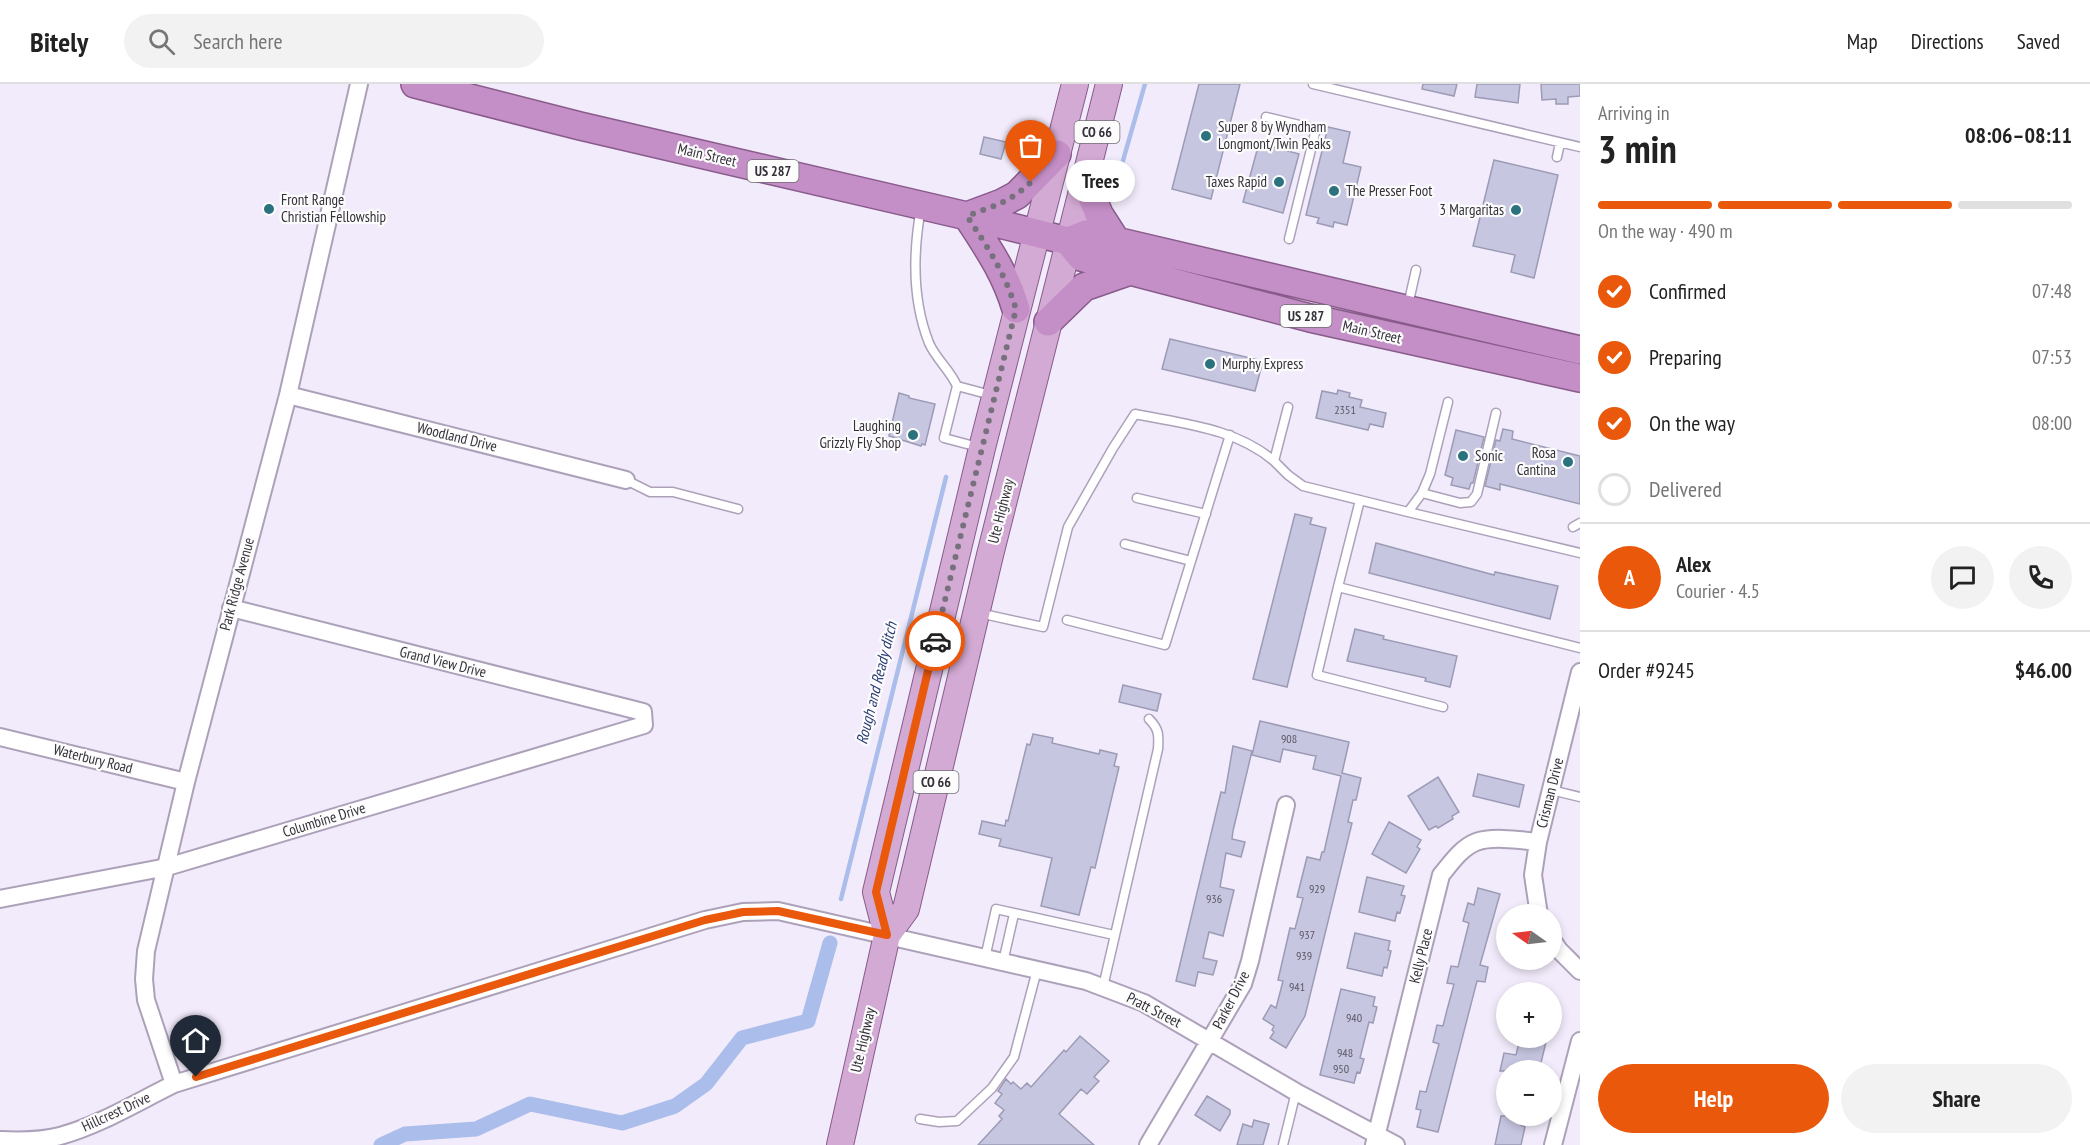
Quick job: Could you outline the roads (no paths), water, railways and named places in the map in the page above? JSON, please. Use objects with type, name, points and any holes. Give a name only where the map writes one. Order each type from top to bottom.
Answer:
[{"type":"highway","name":"Main Street","points":[[416,84],[580,126],[1068,241],[1086,234],[1580,350]]},
{"type":"highway","points":[[1016,309],[1000,266],[967,216],[1017,195],[1057,154]]},
{"type":"highway","points":[[1085,180],[1099,214],[1117,242]]},
{"type":"highway","name":"Main Street","points":[[1068,241],[1081,257],[1130,271],[1310,318],[1580,378]]},
{"type":"highway","points":[[1048,322],[1084,287],[1130,271]]},
{"type":"main road","name":"Ute Highway","points":[[887,935],[876,892],[1016,309],[1075,84]]},
{"type":"main road","name":"Ute Highway","points":[[840,1145],[887,935],[906,909],[976,612],[1109,84]]},
{"type":"street","name":"Park Ridge Avenue","points":[[174,1084],[146,1000],[144,979],[146,951],[186,782],[288,395],[359,84]]},
{"type":"street","name":"Woodland Drive","points":[[288,395],[626,480]]},
{"type":"street","name":"Grand View Drive","points":[[231,609],[643,712],[644,725]]},
{"type":"street","name":"Crisman Drive","points":[[1537,904],[1533,875],[1538,842],[1579,683]]},
{"type":"street","name":"Columbine Drive","points":[[0,899],[167,867],[644,725]]},
{"type":"street","name":"Waterbury Road","points":[[0,737],[186,782]]},
{"type":"street","name":"Parker Drive","points":[[1148,1145],[1243,984],[1286,805]]},
{"type":"street","name":"Kelly Place","points":[[1376,1140],[1441,874],[1456,856],[1475,843],[1514,839],[1538,842]]},
{"type":"street","name":"Hillcrest Drive","points":[[0,1140],[22,1141],[67,1134],[93,1125],[174,1084],[705,920],[743,912],[778,911],[887,935]]},
{"type":"street","name":"Pratt Street","points":[[887,935],[1086,981],[1144,1003],[1376,1140],[1396,1145]]},
{"type":"street","points":[[1562,953],[1580,971]]},
{"type":"street","points":[[1553,1145],[1580,1041]]},
{"type":"lane","points":[[1313,84],[1580,147]]},
{"type":"lane","points":[[1266,117],[1316,129],[1289,239]]},
{"type":"lane","points":[[1557,157],[1560,143]]},
{"type":"lane","points":[[921,205],[915,243],[916,274],[922,320],[936,356],[950,372],[957,386],[944,438],[982,448]]},
{"type":"lane","points":[[1407,309],[1416,270]]},
{"type":"lane","points":[[957,386],[995,395]]},
{"type":"lane","points":[[1408,512],[1422,493],[1430,474],[1448,402]]},
{"type":"lane","points":[[1274,461],[1288,407]]},
{"type":"lane","points":[[1422,493],[1460,503],[1471,502],[1477,494],[1496,412]]},
{"type":"lane","points":[[976,612],[1043,627],[1068,527],[1135,414],[1230,435],[1260,449],[1303,486],[1580,553]]},
{"type":"lane","points":[[1067,620],[1165,645],[1230,435]]},
{"type":"lane","points":[[626,480],[650,492],[673,492],[738,509]]},
{"type":"lane","points":[[1137,498],[1206,514]]},
{"type":"lane","points":[[1360,500],[1317,675],[1443,707]]},
{"type":"lane","points":[[1125,544],[1191,561]]},
{"type":"lane","points":[[1338,587],[1580,648]]},
{"type":"lane","points":[[1102,987],[1158,749],[1160,735],[1149,719]]},
{"type":"lane","points":[[1551,790],[1580,797]]},
{"type":"lane","points":[[985,958],[996,909],[1114,936]]},
{"type":"lane","points":[[1003,962],[1014,914]]},
{"type":"lane","points":[[920,1119],[939,1122],[957,1121],[992,1088],[1014,1057],[1037,969]]},
{"type":"lane","points":[[1283,1145],[1296,1092]]},
{"type":"waterway","name":"Rough and Ready ditch","points":[[1116,185],[1145,84]]},
{"type":"waterway","name":"Rough and Ready ditch","points":[[841,899],[946,477]]},
{"type":"waterway","name":"Rough and Ready ditch","points":[[381,1145],[405,1134],[476,1129],[530,1104],[622,1123],[675,1106],[706,1084],[742,1038],[808,1021],[830,943]]},
{"type":"place","name":"Super 8 by Wyndham Longmont/Twin Peaks","points":[[1206,136]]},
{"type":"place","name":"Trees","points":[[1031,182]]},
{"type":"place","name":"Taxes Rapid","points":[[1279,182]]},
{"type":"place","name":"The Presser Foot","points":[[1334,191]]},
{"type":"place","name":"Front Range Christian Fellowship","points":[[269,209]]},
{"type":"place","name":"3 Margaritas","points":[[1516,210]]},
{"type":"place","name":"Murphy Express","points":[[1210,364]]},
{"type":"place","name":"Laughing Grizzly Fly Shop","points":[[913,435]]},
{"type":"place","name":"Sonic","points":[[1463,456]]},
{"type":"place","name":"Rosa Cantina","points":[[1568,462]]}]
